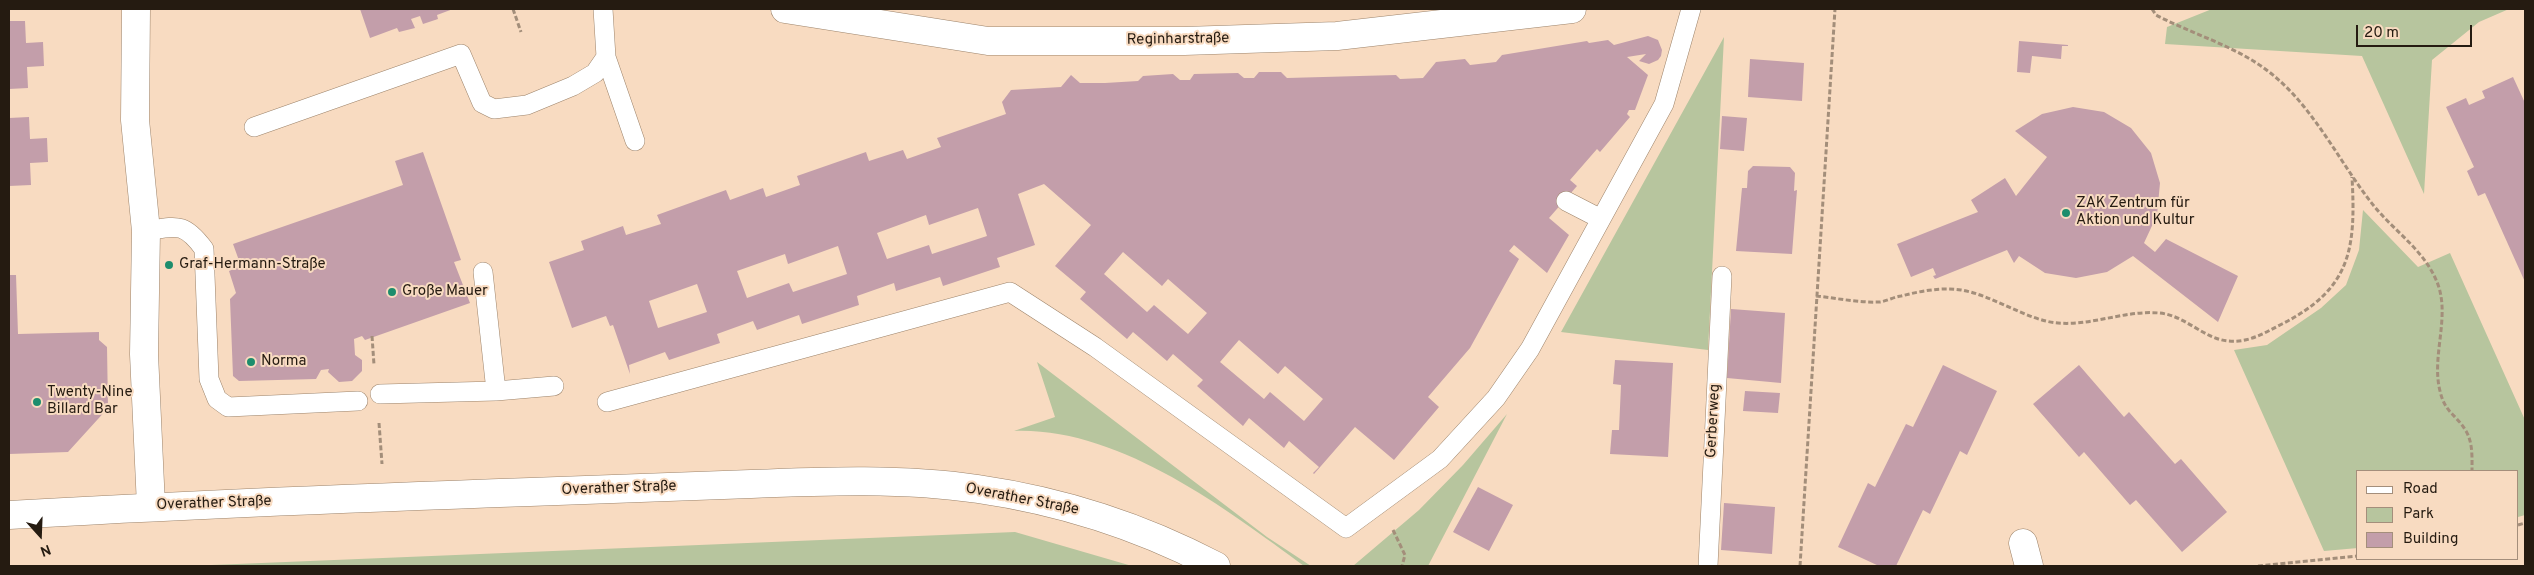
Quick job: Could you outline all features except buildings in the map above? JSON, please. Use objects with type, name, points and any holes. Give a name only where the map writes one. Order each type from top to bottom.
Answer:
[{"type":"street","points":[[136,9],[135,120],[146,231],[144,354],[151,506]]},
{"type":"street","name":"Reginharstraße","points":[[785,9],[988,41],[1184,41],[1337,36],[1572,9]]},
{"type":"street","name":"Overather Straße","points":[[9,515],[151,506],[798,482],[892,482],[978,489],[1099,516],[1144,532],[1216,566]]},
{"type":"lane","points":[[603,9],[606,56],[635,141]]},
{"type":"lane","points":[[607,402],[1010,292],[1095,347],[1346,528],[1440,459],[1496,398],[1530,349],[1664,104],[1692,9]]},
{"type":"lane","points":[[254,127],[461,54],[482,103],[494,109],[526,105],[580,82],[595,73],[606,56]]},
{"type":"lane","points":[[1566,201],[1601,219]]},
{"type":"lane","points":[[146,231],[176,226],[192,233],[204,249],[209,379],[216,399],[228,407],[358,401]]},
{"type":"lane","points":[[484,272],[496,391]]},
{"type":"lane","name":"Gerberweg","points":[[1708,566],[1722,276]]},
{"type":"lane","points":[[380,394],[496,391],[554,386]]},
{"type":"path","points":[[513,9],[522,32]]},
{"type":"path","points":[[1800,566],[1835,9]]},
{"type":"path","points":[[2152,9],[2156,15],[2239,53],[2262,66],[2286,88],[2310,115],[2333,145],[2352,177],[2380,213],[2419,252],[2437,283],[2442,312],[2439,388],[2443,403],[2465,429],[2470,440],[2472,470]]},
{"type":"path","points":[[1816,296],[1881,302],[1916,292],[1944,288],[1963,290],[2057,323],[2088,321],[2135,312],[2161,313],[2179,318],[2215,338],[2228,341],[2250,340],[2286,322],[2318,301],[2339,277],[2347,261],[2351,243],[2354,214],[2352,177]]},
{"type":"path","points":[[1400,542],[1405,555],[1402,566]]},
{"type":"path","points":[[2258,566],[2356,556]]},
{"type":"green space","points":[[2212,9],[2509,9],[2479,22],[2432,60],[2424,194],[2362,56],[2165,44],[2167,27]]},
{"type":"green space","points":[[1724,37],[1708,350],[1561,332]]},
{"type":"green space","points":[[2363,210],[2418,267],[2450,253],[2525,420],[2525,515],[2519,517],[2519,470],[2356,470],[2356,548],[2324,551],[2234,350],[2267,345],[2321,308],[2346,285],[2359,250]]},
{"type":"green space","points":[[1037,362],[1267,537],[1311,566],[1304,566],[1205,497],[1168,475],[1131,457],[1092,442],[1053,433],[1014,431],[1055,417]]},
{"type":"green space","points":[[1507,414],[1428,566],[1353,566],[1419,510],[1463,465]]},
{"type":"green space","points":[[1015,532],[1132,566],[185,566],[237,564]]},
{"type":"place","name":"ZAK Zentrum für Aktion und Kultur","points":[[2066,213]]},
{"type":"place","name":"Graf-Hermann-Straße","points":[[169,265]]},
{"type":"place","name":"Große Mauer","points":[[392,292]]},
{"type":"place","name":"Norma","points":[[251,362]]},
{"type":"place","name":"Twenty-Nine Billard Bar","points":[[37,402]]}]
